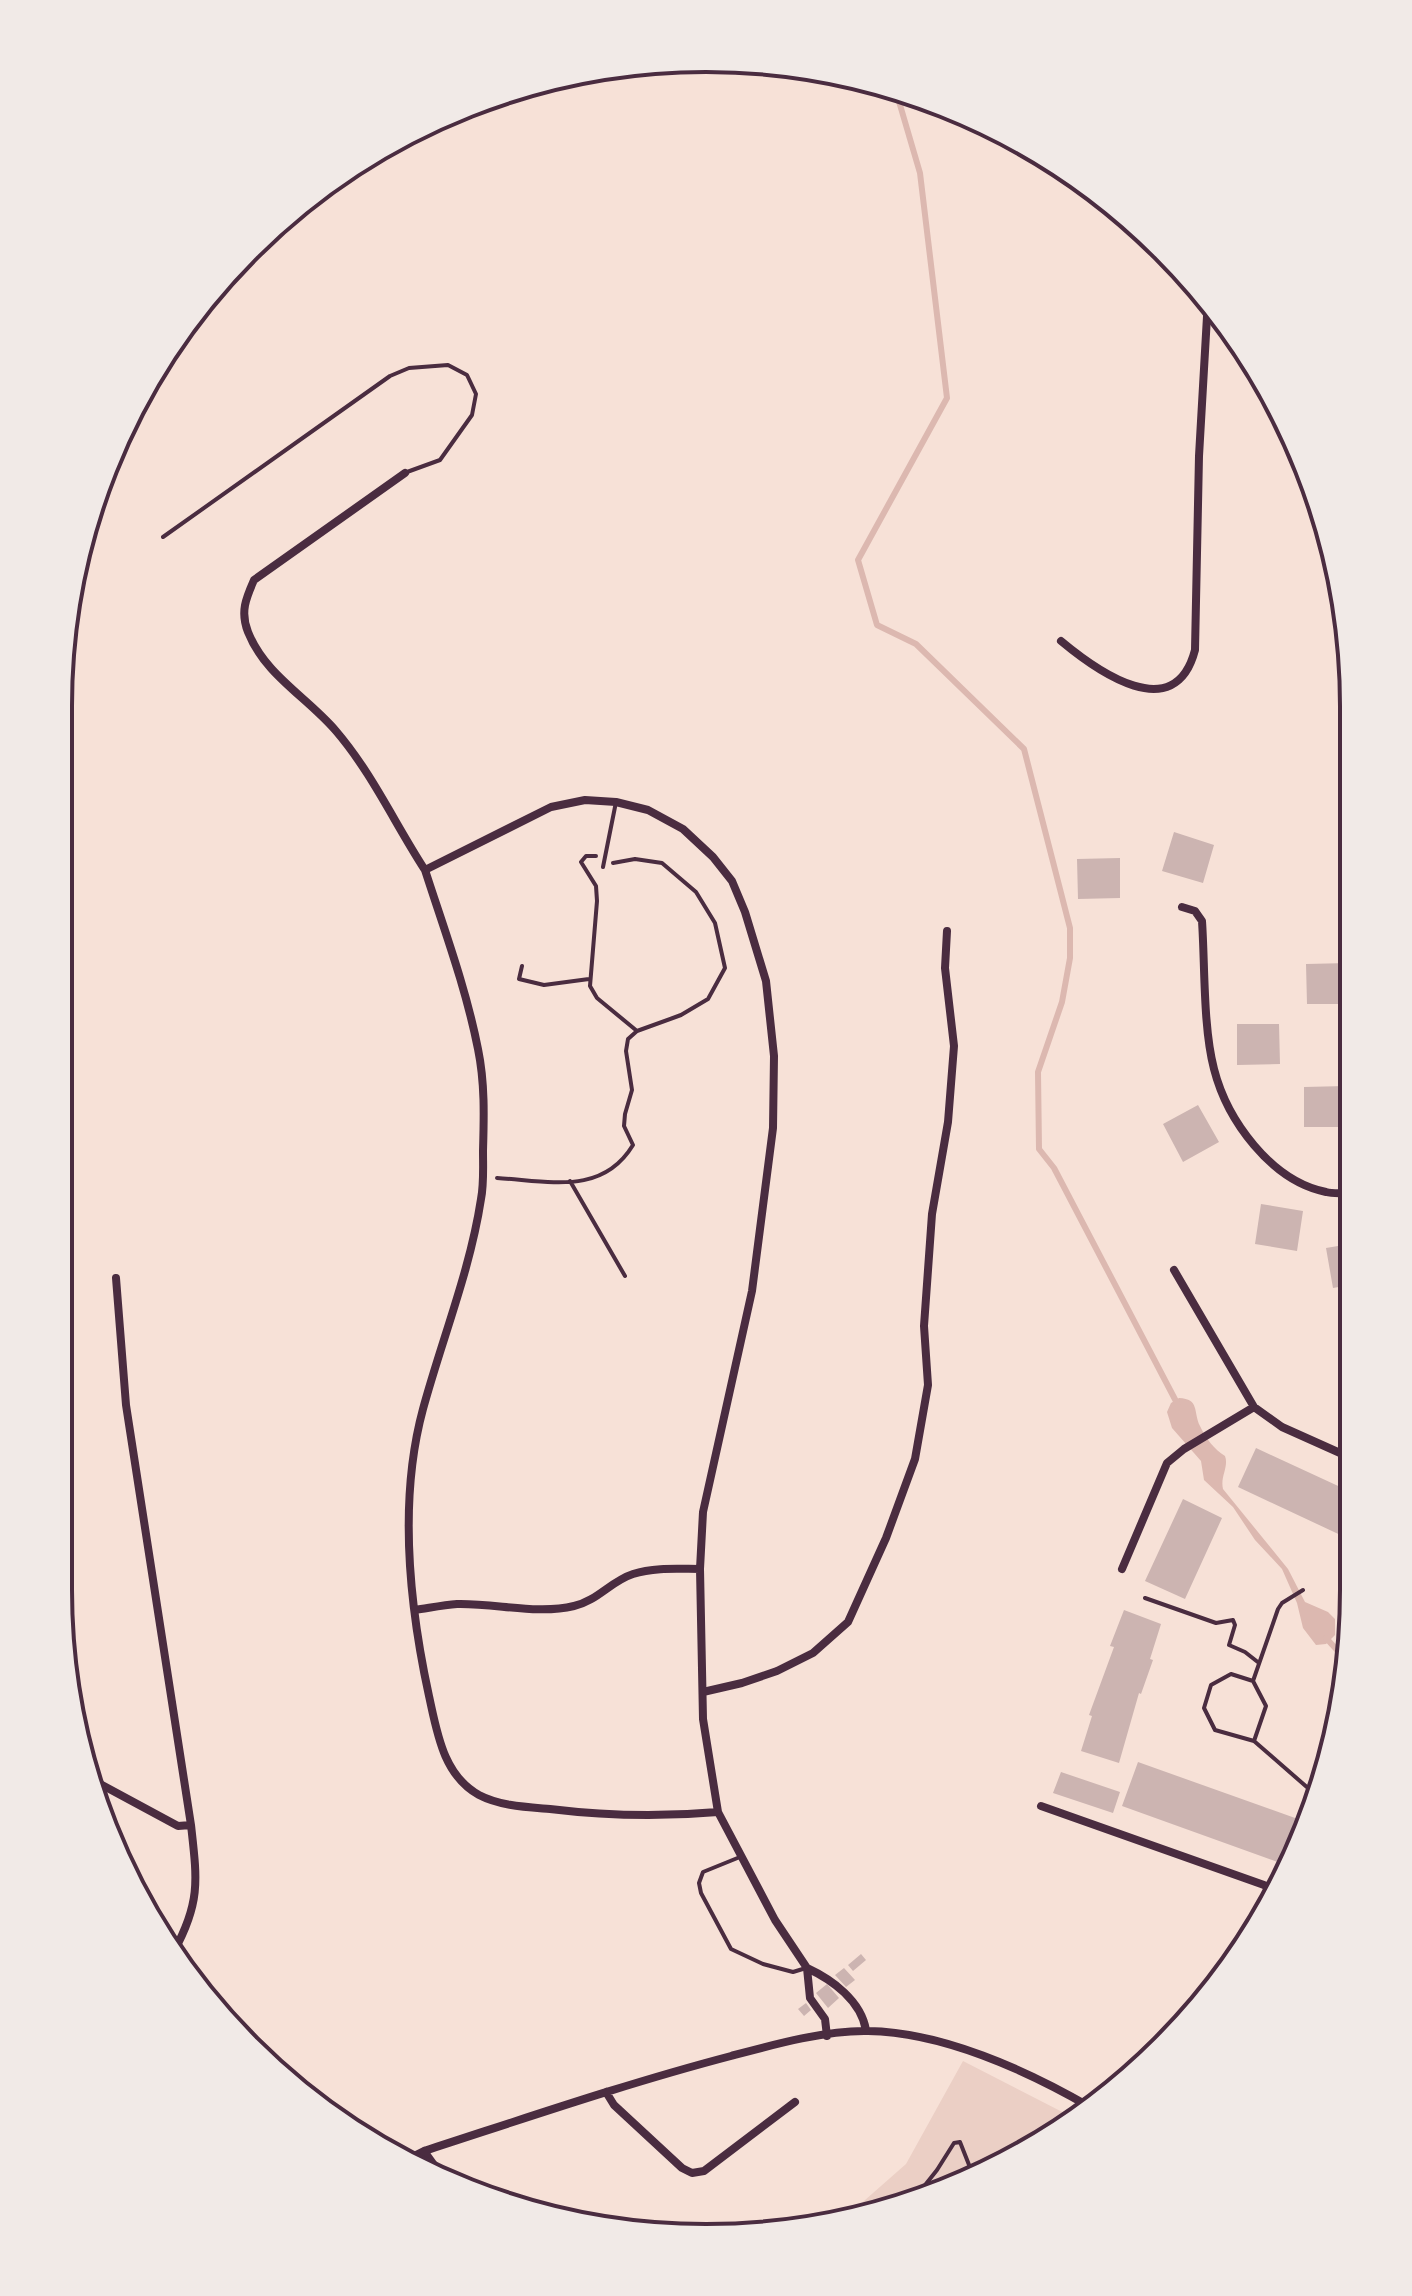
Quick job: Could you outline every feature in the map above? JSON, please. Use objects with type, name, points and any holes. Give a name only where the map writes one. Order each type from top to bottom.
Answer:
[{"type":"street","points":[[1061,641],[1085,661],[1130,685],[1165,688],[1175,684],[1188,672],[1195,650],[1199,456],[1207,317]]},
{"type":"street","points":[[405,473],[254,580],[243,614],[248,632],[271,671],[335,730],[364,766],[425,870],[479,1051],[484,1092],[482,1198],[422,1412],[410,1507],[410,1559],[422,1663],[447,1762],[462,1781],[479,1795],[510,1805],[607,1816],[718,1812]]},
{"type":"street","points":[[425,870],[551,807],[585,800],[616,802],[648,810],[683,829],[713,857],[732,881],[757,949],[766,981],[774,1056],[773,1128],[752,1291],[706,1492],[700,1569],[706,1749],[718,1812],[775,1920],[807,1968],[810,1998],[825,2019],[827,2036]]},
{"type":"street","points":[[1182,907],[1195,911],[1202,921],[1214,1068],[1225,1101],[1240,1129],[1279,1169],[1325,1192],[1340,1193]]},
{"type":"street","points":[[703,1692],[742,1683],[789,1665],[813,1653],[848,1622],[886,1538],[915,1459],[928,1385],[924,1326],[932,1214],[948,1122],[954,1046],[945,968],[947,931]]},
{"type":"street","points":[[1174,1270],[1254,1407],[1282,1427],[1340,1453]]},
{"type":"street","points":[[116,1278],[126,1405],[197,1880],[194,1907],[178,1941]]},
{"type":"street","points":[[1122,1569],[1167,1463],[1184,1449],[1254,1407]]},
{"type":"street","points":[[415,1610],[457,1604],[567,1607],[594,1598],[615,1582],[633,1574],[652,1570],[700,1569]]},
{"type":"street","points":[[104,1786],[178,1826],[191,1825]]},
{"type":"street","points":[[1041,1806],[1266,1886]]},
{"type":"street","points":[[807,1968],[831,1979],[863,2016],[866,2030]]},
{"type":"street","points":[[417,2154],[606,2092],[785,2042],[866,2030],[915,2035],[966,2051],[1059,2089],[1080,2101]]},
{"type":"street","points":[[606,2092],[614,2105],[682,2168],[692,2173],[704,2171],[795,2102]]},
{"type":"street","points":[[424,2151],[432,2162]]},
{"type":"lane","points":[[163,537],[390,376],[409,368],[429,365],[458,368],[467,375],[476,394],[472,415],[440,460],[405,473]]},
{"type":"lane","points":[[603,867],[616,802]]},
{"type":"lane","points":[[740,1857],[703,1872],[699,1883],[701,1893],[731,1949],[763,1964],[793,1972],[807,1968]]},
{"type":"path","points":[[605,857],[586,856],[581,860],[596,886],[589,979],[597,998],[637,1031]]},
{"type":"path","points":[[482,1177],[589,1181],[607,1174],[625,1159],[633,1145],[624,1126],[632,1090],[626,1051],[628,1039],[637,1031],[681,1015],[708,999],[725,968],[715,923],[707,907],[696,892],[662,863],[635,859],[603,867]]},
{"type":"path","points":[[522,966],[519,979],[544,985],[589,979]]},
{"type":"path","points":[[570,1181],[625,1276]]},
{"type":"path","points":[[1253,1681],[1278,1609],[1303,1590]]},
{"type":"path","points":[[1145,1598],[1216,1623],[1233,1620],[1235,1625],[1229,1645],[1259,1663]]},
{"type":"path","points":[[1254,1741],[1266,1706],[1253,1681],[1231,1674],[1211,1685],[1204,1708],[1215,1730],[1254,1741],[1308,1788]]},
{"type":"path","points":[[926,2184],[954,2143],[960,2142],[970,2167]]},
{"type":"shaded area","points":[[1179,1398],[1193,1404],[1205,1435],[1225,1456],[1223,1489],[1288,1569],[1305,1602],[1328,1612],[1335,1619],[1335,1635],[1326,1644],[1316,1645],[1303,1628],[1297,1603],[1282,1569],[1255,1540],[1233,1507],[1204,1480],[1201,1461],[1172,1428],[1167,1412],[1171,1403]]},
{"type":"shaded area","points":[[963,2061],[1064,2113],[1023,2139],[949,2176],[860,2205],[906,2164]]},
{"type":"building","points":[[1174,832],[1214,845],[1203,883],[1162,871]]},
{"type":"building","points":[[1120,858],[1120,898],[1078,899],[1077,859]]},
{"type":"building","points":[[1340,963],[1340,1004],[1307,1004],[1306,964]]},
{"type":"building","points":[[1237,1024],[1279,1024],[1280,1064],[1237,1065]]},
{"type":"building","points":[[1340,1086],[1340,1127],[1304,1127],[1304,1087]]},
{"type":"building","points":[[1198,1105],[1219,1142],[1183,1162],[1163,1124]]},
{"type":"building","points":[[1261,1204],[1303,1211],[1297,1251],[1255,1244]]},
{"type":"building","points":[[1340,1246],[1340,1287],[1333,1288],[1326,1248]]},
{"type":"building","points":[[1256,1448],[1340,1487],[1340,1535],[1238,1487]]},
{"type":"building","points":[[1183,1499],[1222,1518],[1185,1599],[1145,1581]]},
{"type":"building","points":[[1124,1610],[1161,1624],[1150,1659],[1153,1660],[1139,1693],[1119,1763],[1081,1751],[1092,1716],[1089,1715],[1114,1647],[1110,1646]]},
{"type":"building","points":[[1138,1762],[1297,1819],[1279,1862],[1122,1806]]},
{"type":"building","points":[[1061,1772],[1120,1792],[1113,1813],[1053,1793]]},
{"type":"building","points":[[861,1954],[866,1960],[853,1971],[848,1965]]},
{"type":"building","points":[[844,1968],[855,1980],[846,1987],[835,1975]]},
{"type":"building","points":[[827,1984],[839,1998],[828,2008],[816,1993]]},
{"type":"building","points":[[806,2003],[811,2010],[804,2016],[798,2009]]},
{"type":"waterway","points":[[899,103],[920,173],[947,398],[858,560],[877,625],[916,644],[1024,749],[1070,928],[1070,958],[1062,1002],[1038,1072],[1039,1149],[1054,1168],[1179,1407]]},
{"type":"waterway","points":[[1326,1638],[1337,1650]]}]
